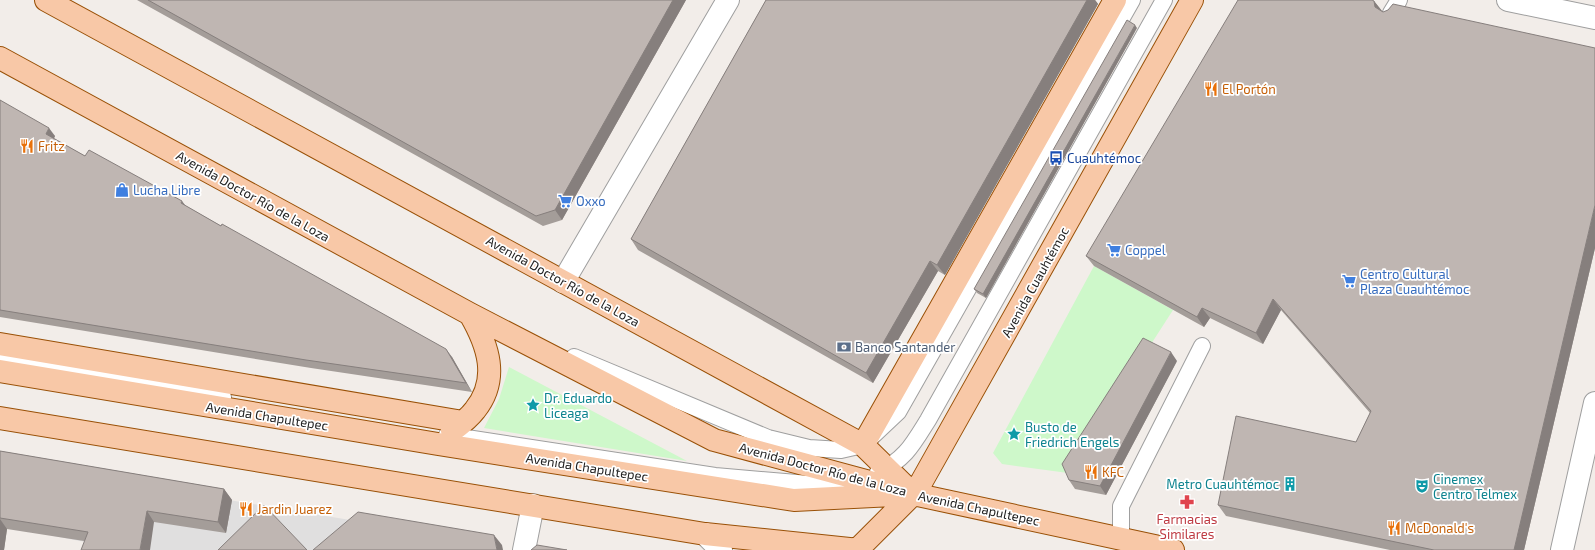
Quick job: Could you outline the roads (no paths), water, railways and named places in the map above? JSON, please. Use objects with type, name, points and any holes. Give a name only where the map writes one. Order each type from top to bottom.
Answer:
[{"type":"main road","name":"Avenida Doctor Río de la Loza","points":[[46,0],[863,445],[913,494]]},
{"type":"main road","points":[[863,445],[1115,0]]},
{"type":"main road","name":"Avenida Cuauhtémoc","points":[[858,550],[913,494],[922,481],[1192,0]]},
{"type":"main road","name":"Avenida Doctor Río de la Loza","points":[[0,58],[470,314],[714,440],[913,494]]},
{"type":"main road","points":[[450,434],[475,411],[482,400],[489,380],[488,357],[483,336],[470,314]]},
{"type":"main road","name":"Avenida Chapultepec","points":[[0,344],[450,434],[794,500],[913,494],[1173,550]]},
{"type":"main road","name":"Avenida Chapultepec","points":[[0,371],[450,434]]},
{"type":"main road","points":[[0,418],[704,534],[858,550]]},
{"type":"street","points":[[563,282],[728,0]]},
{"type":"street","points":[[1508,0],[1595,18]]},
{"type":"street","points":[[1562,550],[1587,477],[1595,403]]},
{"type":"street","points":[[524,550],[533,505]]},
{"type":"street","points":[[704,534],[721,550]]},
{"type":"lane","points":[[470,314],[768,438],[809,448],[841,450],[863,445],[898,412],[1132,0]]},
{"type":"lane","points":[[0,360],[716,476],[820,485],[860,479],[886,468],[908,452],[928,420],[1164,0]]},
{"type":"lane","points":[[1121,539],[1122,506],[1202,346]]},
{"type":"place","name":"El Portón","points":[[1211,89]]},
{"type":"place","name":"Fritz","points":[[27,146]]},
{"type":"place","name":"Cuauhtémoc","points":[[1056,158]]},
{"type":"place","name":"Lucha Libre","points":[[122,190]]},
{"type":"place","name":"Oxxo","points":[[565,201]]},
{"type":"place","name":"Coppel","points":[[1114,250]]},
{"type":"place","name":"Centro Cultural Plaza Cuauhtémoc","points":[[1349,281]]},
{"type":"place","name":"Banco Santander","points":[[844,347]]},
{"type":"place","name":"Dr. Eduardo Liceaga","points":[[533,405]]},
{"type":"place","name":"Busto de Friedrich Engels","points":[[1014,434]]},
{"type":"place","name":"KFC","points":[[1091,472]]},
{"type":"place","name":"Metro Cuauhtémoc","points":[[1290,484]]},
{"type":"place","name":"Cinemex Centro Telmex","points":[[1422,486]]},
{"type":"place","name":"Farmacias Similares","points":[[1187,502]]},
{"type":"place","name":"Jardin Juarez","points":[[246,509]]},
{"type":"place","name":"McDonald's","points":[[1394,528]]}]
